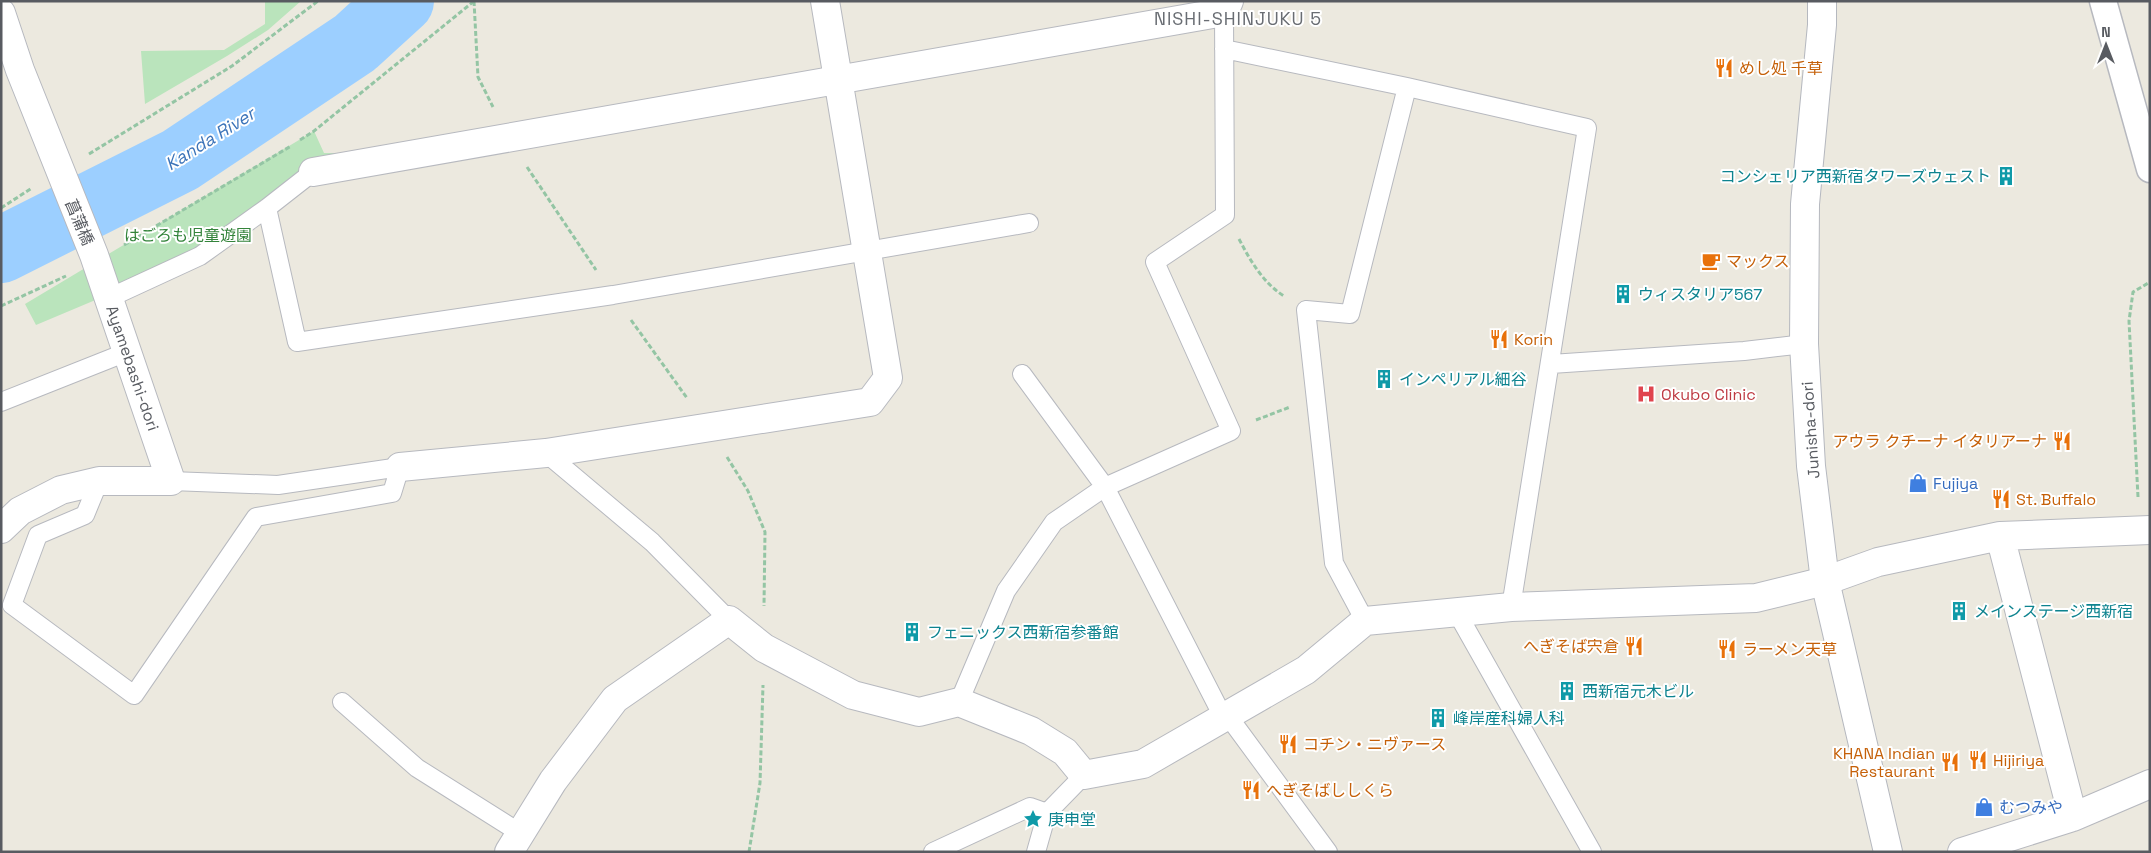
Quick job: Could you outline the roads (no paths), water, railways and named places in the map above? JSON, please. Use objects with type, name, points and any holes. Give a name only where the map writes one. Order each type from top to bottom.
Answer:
[{"type":"street","points":[[400,467],[546,453],[870,402],[888,378],[825,1]]},
{"type":"street","name":"Junisha-dori","points":[[1822,1],[1822,25],[1805,204],[1804,344],[1811,466],[1825,581],[1888,852]]},
{"type":"street","points":[[2103,1],[2150,169]]},
{"type":"street","points":[[313,172],[838,80],[1226,7]]},
{"type":"street","points":[[1,13],[10,72]]},
{"type":"street","name":"菖蒲橋","points":[[10,72],[63,180],[95,258]]},
{"type":"street","name":"Ayamebashi-dori","points":[[95,258],[171,482]]},
{"type":"street","points":[[1,529],[20,511],[61,490],[99,481],[171,482]]},
{"type":"street","points":[[514,842],[553,781],[615,698],[729,620],[764,648],[854,696],[920,712],[959,702],[1032,731],[1066,752],[1084,774],[1142,764],[1306,670],[1365,621],[1511,606],[1756,598],[1825,581],[1878,562],[2000,536],[2144,530]]},
{"type":"street","points":[[2000,536],[2073,818]]},
{"type":"street","points":[[1962,852],[2073,818],[2150,784]]},
{"type":"lane","points":[[959,702],[1006,591],[1054,522],[1105,487],[1231,431],[1155,262],[1225,215],[1224,49],[1226,7]]},
{"type":"lane","points":[[1224,49],[1407,87],[1587,128],[1551,364],[1511,606]]},
{"type":"lane","points":[[1365,621],[1334,563],[1306,310],[1350,314],[1407,87]]},
{"type":"lane","points":[[109,298],[200,256],[313,172]]},
{"type":"lane","points":[[267,208],[297,342],[613,295],[1030,223]]},
{"type":"lane","points":[[1551,364],[1744,351],[1804,344]]},
{"type":"lane","points":[[1,402],[127,352]]},
{"type":"lane","points":[[1022,374],[1105,487],[1218,707],[1228,716],[1328,852]]},
{"type":"lane","points":[[546,453],[652,542],[729,620]]},
{"type":"lane","points":[[99,481],[85,515],[38,535],[12,605],[134,695],[256,517],[392,492],[400,467],[278,484],[171,482]]},
{"type":"lane","points":[[1456,612],[1592,852]]},
{"type":"lane","points":[[342,702],[417,768],[514,842]]},
{"type":"lane","points":[[1036,852],[1047,812],[1084,774]]},
{"type":"lane","points":[[934,852],[1030,807],[1047,812]]},
{"type":"waterway","name":"Kanda River","points":[[1,250],[180,160],[355,43],[401,1]]},
{"type":"place","name":"めし処 千草","points":[[1724,68]]},
{"type":"place","name":"コンシェリア西新宿タワーズウェスト","points":[[2006,176]]},
{"type":"place","name":"マックス","points":[[1711,261]]},
{"type":"place","name":"ウィスタリア567","points":[[1623,294]]},
{"type":"place","name":"Korin","points":[[1499,339]]},
{"type":"place","name":"インペリアル細谷","points":[[1384,379]]},
{"type":"place","name":"Okubo Clinic","points":[[1646,394]]},
{"type":"place","name":"アウラ クチーナ イタリアーナ","points":[[2062,441]]},
{"type":"place","name":"Fujiya","points":[[1918,483]]},
{"type":"place","name":"St. Buffalo","points":[[2001,499]]},
{"type":"place","name":"メインステージ西新宿","points":[[1959,611]]},
{"type":"place","name":"フェニックス西新宿参番館","points":[[912,632]]},
{"type":"place","name":"へぎそば宍倉","points":[[1634,646]]},
{"type":"place","name":"ラーメン天草","points":[[1727,649]]},
{"type":"place","name":"西新宿元木ビル","points":[[1567,691]]},
{"type":"place","name":"峰岸産科婦人科","points":[[1438,718]]},
{"type":"place","name":"コチン・ニヴァース","points":[[1288,744]]},
{"type":"place","name":"Hijiriya","points":[[1978,760]]},
{"type":"place","name":"KHANA Indian Restaurant","points":[[1950,762]]},
{"type":"place","name":"へぎそばししくら","points":[[1251,790]]},
{"type":"place","name":"むつみや","points":[[1984,807]]},
{"type":"place","name":"庚申堂","points":[[1033,819]]},
{"type":"district","name":"NISHI-SHINJUKU 5","points":[[1238,19]]},
{"type":"park label","name":"はごろも児童遊園","points":[[188,235]]}]
